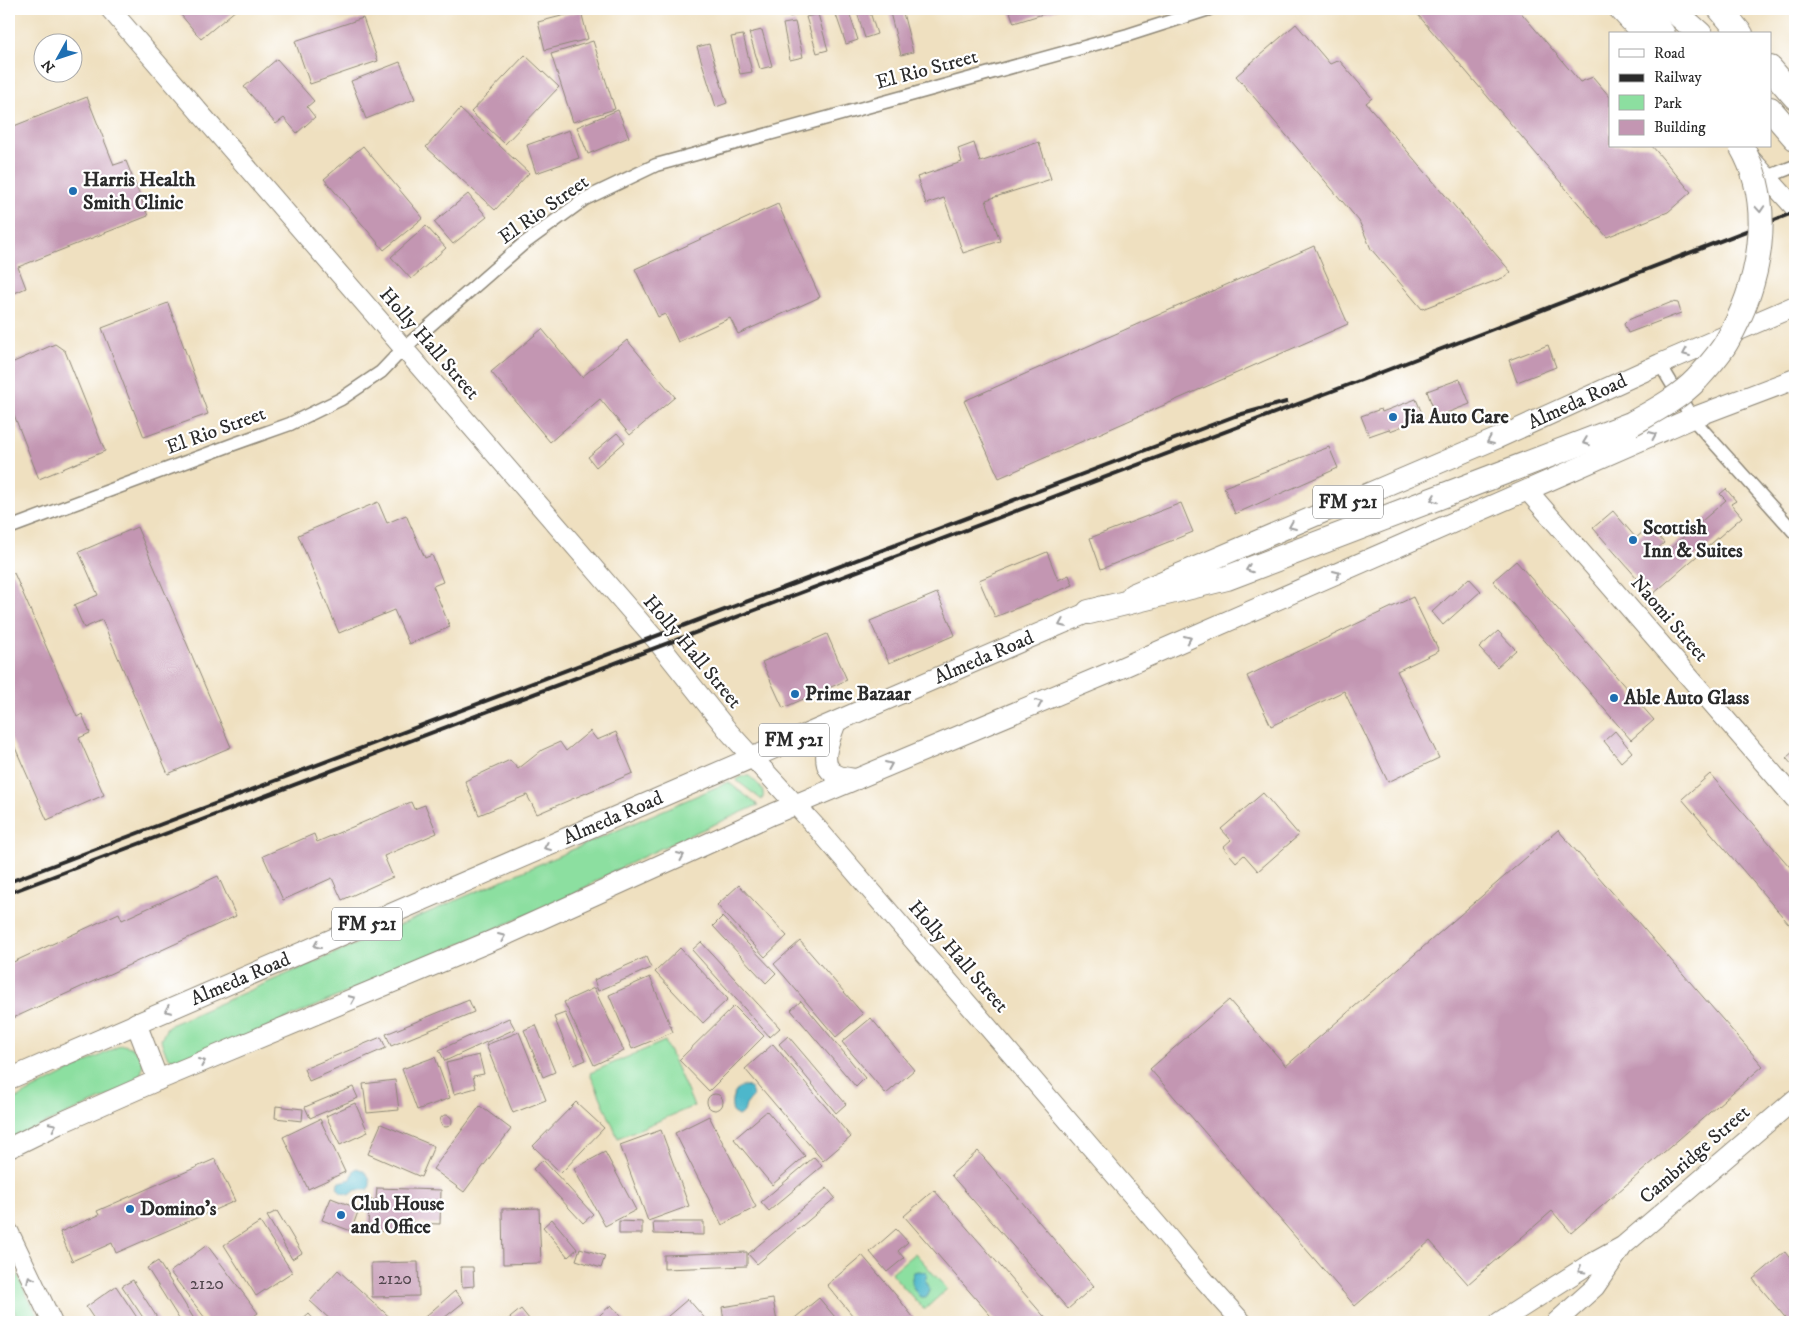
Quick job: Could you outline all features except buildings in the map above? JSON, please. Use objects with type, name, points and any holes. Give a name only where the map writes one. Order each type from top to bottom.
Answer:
[{"type":"highway","points":[[1643,9],[1661,32]]},
{"type":"highway","points":[[1672,9],[1700,32]]},
{"type":"highway","points":[[1683,9],[1700,32]]},
{"type":"highway","points":[[1720,9],[1739,32]]},
{"type":"highway","points":[[1772,70],[1795,97]]},
{"type":"highway","points":[[1772,111],[1795,138]]},
{"type":"highway","points":[[1089,612],[1227,578],[1631,424],[1664,406],[1696,380],[1726,344],[1745,304],[1759,254],[1761,208],[1750,162],[1741,148]]},
{"type":"main road","name":"Almeda Road","points":[[9,1079],[1089,612],[1498,438],[1660,364],[1795,306]]},
{"type":"main road","points":[[9,1148],[158,1080],[508,934],[796,805],[1114,671],[1692,418],[1795,379]]},
{"type":"main road","points":[[836,722],[827,750],[826,760],[830,769],[837,775],[857,779]]},
{"type":"main road","points":[[136,1023],[158,1080]]},
{"type":"street","name":"Holly Hall Street","points":[[110,9],[656,640],[729,732],[796,805],[1242,1322]]},
{"type":"street","name":"El Rio Street","points":[[9,528],[290,424],[341,399],[381,372],[404,349],[522,245],[585,200],[656,165],[1120,37],[1210,9]]},
{"type":"street","points":[[1618,9],[1639,32]]},
{"type":"street","points":[[1742,148],[1795,208]]},
{"type":"street","points":[[1767,177],[1795,166]]},
{"type":"street","points":[[1660,364],[1692,418],[1795,532]]},
{"type":"street","name":"Naomi Street","points":[[1528,491],[1795,799]]},
{"type":"street","name":"Cambridge Street","points":[[1499,1322],[1585,1267],[1623,1246],[1795,1099]]},
{"type":"street","points":[[9,1232],[52,1322]]},
{"type":"street","name":"Cambridge Street","points":[[1556,1322],[1596,1287],[1623,1246]]},
{"type":"green space","points":[[743,776],[749,776],[760,786],[763,793],[762,800],[736,780]]},
{"type":"green space","points":[[728,782],[758,805],[616,870],[571,896],[188,1061],[172,1060],[165,1051],[161,1040],[167,1027],[170,1025]]},
{"type":"green space","points":[[665,1041],[694,1106],[618,1138],[590,1073]]},
{"type":"green space","points":[[121,1045],[134,1049],[142,1061],[140,1076],[134,1085],[9,1139],[9,1102]]},
{"type":"green space","points":[[915,1253],[947,1289],[924,1310],[891,1273]]},
{"type":"green space","points":[[9,1254],[26,1294],[42,1322],[20,1322],[9,1301]]},
{"type":"water","points":[[743,1086],[751,1089],[753,1096],[746,1105],[744,1112],[738,1116],[733,1113],[732,1101],[736,1091]]},
{"type":"water","points":[[357,1168],[364,1171],[370,1179],[368,1190],[356,1190],[350,1195],[341,1193],[337,1187],[340,1182],[351,1179],[354,1170]]},
{"type":"water","points":[[914,1272],[925,1272],[927,1275],[925,1281],[930,1291],[927,1297],[920,1297],[912,1285]]},
{"type":"railway","points":[[9,893],[1364,379],[1795,212]]},
{"type":"railway","points":[[9,882],[1235,416],[1286,402]]},
{"type":"place","name":"Harris Health Smith Clinic","points":[[73,191]]},
{"type":"place","name":"Jia Auto Care","points":[[1393,417]]},
{"type":"place","name":"Scottish Inn & Suites","points":[[1633,540]]},
{"type":"place","name":"Prime Bazaar","points":[[795,694]]},
{"type":"place","name":"Able Auto Glass","points":[[1614,698]]},
{"type":"place","name":"Domino's","points":[[130,1209]]},
{"type":"place","name":"Club House and Office","points":[[341,1215]]}]
